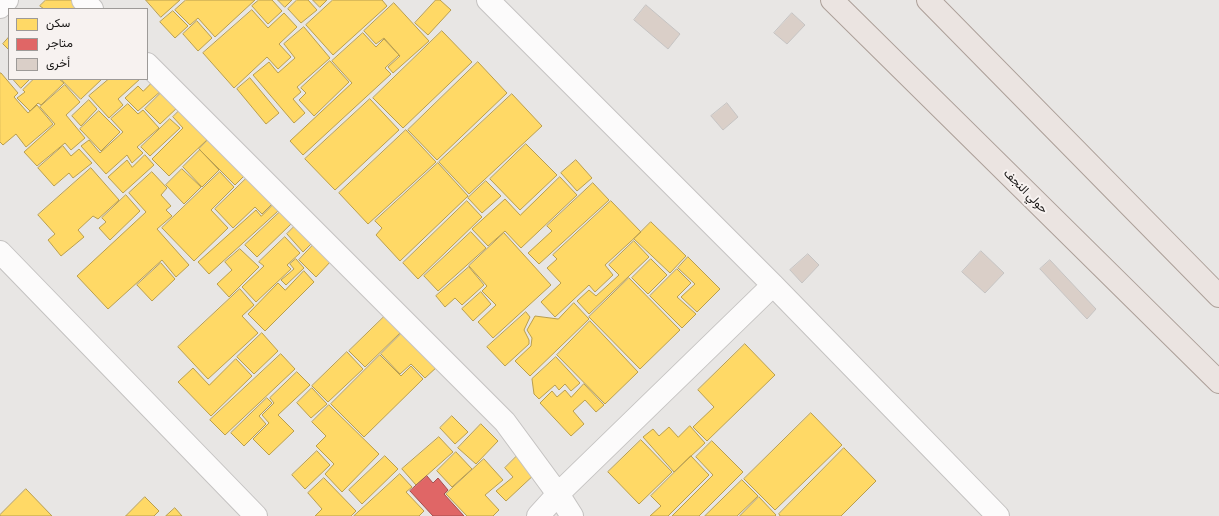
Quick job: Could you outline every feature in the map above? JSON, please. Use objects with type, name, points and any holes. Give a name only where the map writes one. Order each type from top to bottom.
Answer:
[{"type":"main road","name":"حولي النجف","points":[[832,0],[1219,382]]},
{"type":"main road","points":[[928,0],[1219,296]]},
{"type":"street","points":[[0,7],[7,0]]},
{"type":"street","points":[[83,0],[91,8]]},
{"type":"street","points":[[488,0],[773,285],[998,516]]},
{"type":"street","points":[[148,65],[505,422],[558,494],[572,516]]},
{"type":"street","points":[[0,252],[256,516]]},
{"type":"street","points":[[538,516],[558,494],[773,285]]},
{"type":"building: سكن","points":[[46,0],[76,0],[80,4],[76,8],[43,8],[40,6]]},
{"type":"building: سكن","points":[[146,0],[180,0],[161,17]]},
{"type":"building: سكن","points":[[186,0],[255,0],[215,37],[198,18],[190,25],[175,10]]},
{"type":"building: سكن","points":[[259,0],[272,0],[282,11],[268,24],[252,6]]},
{"type":"building: سكن","points":[[278,0],[292,0],[285,7]]},
{"type":"building: سكن","points":[[297,0],[308,0],[317,10],[301,23],[288,9]]},
{"type":"building: سكن","points":[[313,0],[327,0],[320,7]]},
{"type":"building: سكن","points":[[333,0],[382,0],[387,6],[333,55],[306,25]]},
{"type":"building: سكن","points":[[436,0],[440,0],[451,10],[428,35],[415,23]]},
{"type":"building: سكن","points":[[394,3],[429,41],[393,73],[388,67],[400,56],[384,38],[376,44],[364,31]]},
{"type":"building: سكن","points":[[252,10],[268,28],[284,13],[297,27],[279,44],[291,57],[278,69],[267,57],[234,88],[203,53]]},
{"type":"building: سكن","points":[[173,11],[188,26],[175,38],[160,22]]},
{"type":"building: سكن","points":[[197,21],[212,38],[198,51],[183,34]]},
{"type":"building: سكن","points":[[304,27],[330,58],[297,87],[301,92],[293,99],[305,113],[294,123],[253,75],[269,62],[278,73],[295,58],[284,44]]},
{"type":"building: سكن","points":[[442,31],[472,62],[403,128],[373,98]]},
{"type":"building: سكن","points":[[363,33],[376,47],[384,39],[399,55],[385,68],[391,74],[303,155],[290,141],[352,83],[332,61]]},
{"type":"building: سكن","points":[[8,38],[8,49],[3,44]]},
{"type":"building: سكن","points":[[330,61],[349,82],[314,116],[299,100],[306,93],[301,88]]},
{"type":"building: سكن","points":[[478,62],[507,93],[437,160],[408,130]]},
{"type":"building: سكن","points":[[0,73],[18,93],[14,97],[28,113],[37,105],[53,124],[26,147],[16,134],[3,145],[0,142]]},
{"type":"building: سكن","points":[[250,78],[279,113],[266,124],[237,89]]},
{"type":"building: سكن","points":[[14,80],[29,80],[21,88]]},
{"type":"building: سكن","points":[[33,80],[60,80],[64,83],[41,105],[38,103],[30,111],[17,98],[25,92],[23,90]]},
{"type":"building: سكن","points":[[62,80],[101,80],[81,99]]},
{"type":"building: سكن","points":[[108,80],[139,80],[118,99],[123,105],[109,118],[89,96]]},
{"type":"building: سكن","points":[[154,81],[162,90],[138,111],[125,98],[138,86],[143,91]]},
{"type":"building: سكن","points":[[65,85],[80,102],[66,115],[85,138],[71,150],[65,143],[37,166],[24,152],[55,124],[40,107]]},
{"type":"building: سكن","points":[[164,90],[179,106],[160,124],[145,109]]},
{"type":"building: سكن","points":[[512,94],[542,126],[469,194],[439,162]]},
{"type":"building: سكن","points":[[370,99],[399,130],[335,190],[305,159]]},
{"type":"building: سكن","points":[[89,100],[97,109],[81,126],[72,116]]},
{"type":"building: سكن","points":[[128,104],[138,114],[143,110],[159,128],[137,147],[143,153],[132,163],[127,155],[106,174],[81,146],[89,140],[100,153],[123,132],[111,119]]},
{"type":"building: سكن","points":[[182,108],[210,137],[169,176],[152,159],[183,128],[173,117]]},
{"type":"building: سكن","points":[[99,111],[120,132],[101,151],[80,129]]},
{"type":"building: سكن","points":[[170,119],[180,128],[150,156],[141,147]]},
{"type":"building: سكن","points":[[406,130],[436,162],[368,224],[339,193]]},
{"type":"building: سكن","points":[[211,137],[247,173],[235,185],[199,149]]},
{"type":"building: سكن","points":[[526,144],[557,175],[520,210],[490,179]]},
{"type":"building: سكن","points":[[63,146],[71,156],[79,149],[92,163],[73,178],[69,173],[54,186],[38,168]]},
{"type":"building: سكن","points":[[200,150],[219,170],[202,187],[183,167]]},
{"type":"building: سكن","points":[[145,155],[154,165],[123,193],[108,177],[127,160],[132,167]]},
{"type":"building: سكن","points":[[576,160],[592,178],[577,191],[561,173]]},
{"type":"building: سكن","points":[[438,163],[468,196],[400,261],[376,235],[382,228],[375,221]]},
{"type":"building: سكن","points":[[91,168],[119,200],[98,219],[93,216],[78,230],[84,237],[61,256],[48,240],[55,234],[38,215]]},
{"type":"building: سكن","points":[[182,169],[201,187],[184,204],[166,185]]},
{"type":"building: سكن","points":[[152,172],[167,188],[161,195],[171,206],[166,210],[172,216],[157,229],[189,265],[176,277],[162,260],[108,309],[77,276],[146,212],[129,193]]},
{"type":"building: سكن","points":[[220,172],[234,187],[211,210],[228,228],[194,261],[162,228]]},
{"type":"building: سكن","points":[[249,176],[274,202],[262,214],[255,207],[233,228],[215,209]]},
{"type":"building: سكن","points":[[560,177],[577,195],[521,248],[505,231],[488,246],[472,229],[505,199],[520,215]]},
{"type":"building: سكن","points":[[486,181],[501,196],[482,213],[468,198]]},
{"type":"building: سكن","points":[[593,183],[609,200],[539,264],[528,253],[552,231],[547,226]]},
{"type":"building: سكن","points":[[126,195],[140,211],[110,240],[99,228],[106,222],[102,218]]},
{"type":"building: سكن","points":[[467,201],[482,217],[418,279],[403,263]]},
{"type":"building: سكن","points":[[611,201],[641,232],[605,265],[613,275],[595,292],[589,285],[555,317],[541,302],[561,283],[547,268],[557,259],[553,255]]},
{"type":"building: سكن","points":[[273,205],[278,211],[209,274],[198,262],[256,210],[261,216]]},
{"type":"building: سكن","points":[[280,212],[291,224],[257,257],[245,245]]},
{"type":"building: سكن","points":[[651,222],[686,256],[670,273],[634,239]]},
{"type":"building: سكن","points":[[297,224],[313,242],[303,252],[287,234]]},
{"type":"building: سكن","points":[[471,232],[486,248],[438,291],[424,276]]},
{"type":"building: سكن","points":[[504,233],[551,285],[493,338],[478,322],[496,305],[482,291],[487,286],[469,266]]},
{"type":"building: سكن","points":[[285,237],[300,253],[287,265],[291,269],[256,302],[242,287],[264,266],[259,262]]},
{"type":"building: سكن","points":[[634,241],[649,257],[589,314],[577,301],[589,290],[596,296],[619,275],[609,265]]},
{"type":"building: سكن","points":[[315,243],[332,260],[316,277],[299,260]]},
{"type":"building: سكن","points":[[240,249],[259,267],[229,297],[217,284],[232,270],[225,262]]},
{"type":"building: سكن","points":[[688,257],[720,289],[697,312],[681,297],[695,284],[678,268]]},
{"type":"building: سكن","points":[[296,259],[304,268],[286,285],[281,280],[294,269],[290,264]]},
{"type":"building: سكن","points":[[651,259],[667,275],[648,294],[632,278]]},
{"type":"building: سكن","points":[[161,263],[175,279],[152,301],[137,285]]},
{"type":"building: سكن","points":[[469,267],[484,285],[462,305],[455,298],[445,307],[436,296]]},
{"type":"building: سكن","points":[[677,269],[691,283],[677,297],[696,314],[682,328],[650,296]]},
{"type":"building: سكن","points":[[304,271],[314,282],[265,331],[248,314],[278,283],[285,290]]},
{"type":"building: سكن","points":[[629,278],[680,330],[640,369],[589,317]]},
{"type":"building: سكن","points":[[240,289],[254,305],[242,316],[258,333],[208,379],[178,347]]},
{"type":"building: سكن","points":[[481,292],[491,304],[473,321],[462,309]]},
{"type":"building: سكن","points":[[574,303],[589,319],[530,376],[515,361],[531,346],[532,338],[527,330],[535,316],[558,319]]},
{"type":"building: سكن","points":[[526,312],[530,317],[524,330],[529,340],[529,344],[505,366],[487,347]]},
{"type":"building: سكن","points":[[385,316],[401,332],[365,367],[349,351]]},
{"type":"building: سكن","points":[[590,321],[638,372],[605,404],[557,355]]},
{"type":"building: سكن","points":[[404,331],[438,366],[425,378],[411,364],[400,374],[381,354]]},
{"type":"building: سكن","points":[[262,333],[278,351],[254,374],[237,357]]},
{"type":"building: سكن","points":[[745,344],[775,375],[707,441],[693,427],[714,407],[698,390]]},
{"type":"building: سكن","points":[[347,352],[363,369],[328,402],[312,386]]},
{"type":"building: سكن","points":[[281,354],[295,369],[225,435],[210,420]]},
{"type":"building: سكن","points":[[380,355],[401,376],[411,366],[423,379],[364,437],[331,404]]},
{"type":"building: سكن","points":[[556,357],[580,383],[571,391],[565,384],[559,390],[555,385],[539,399],[534,394],[532,379]]},
{"type":"building: سكن","points":[[236,359],[252,376],[211,416],[178,382],[193,368],[209,385]]},
{"type":"building: سكن","points":[[297,372],[310,385],[278,415],[294,431],[269,455],[253,439],[269,423],[262,415],[274,403],[270,398]]},
{"type":"building: سكن","points":[[584,384],[604,405],[596,412],[585,400],[573,411],[584,424],[571,436],[540,403],[552,391],[557,397],[565,390],[571,397]]},
{"type":"building: سكن","points":[[312,388],[327,404],[311,418],[297,403]]},
{"type":"building: سكن","points":[[267,398],[272,403],[259,416],[266,424],[244,446],[231,433]]},
{"type":"building: سكن","points":[[329,405],[379,454],[342,492],[325,474],[334,464],[316,446],[326,436],[312,422]]},
{"type":"building: سكن","points":[[811,413],[842,445],[775,510],[744,479]]},
{"type":"building: سكن","points":[[452,416],[468,432],[455,444],[440,428]]},
{"type":"building: سكن","points":[[481,424],[498,441],[476,464],[458,448]]},
{"type":"building: سكن","points":[[690,426],[705,443],[674,472],[643,437],[653,429],[659,436],[669,427],[678,437]]},
{"type":"building: سكن","points":[[439,437],[453,452],[416,485],[402,469]]},
{"type":"building: سكن","points":[[641,440],[672,472],[639,504],[608,472]]},
{"type":"building: سكن","points":[[712,441],[743,472],[699,516],[672,516],[713,475],[696,457]]},
{"type":"building: سكن","points":[[844,448],[876,481],[841,516],[780,516],[779,514]]},
{"type":"building: سكن","points":[[317,451],[330,465],[305,489],[292,475]]},
{"type":"building: سكن","points":[[456,452],[472,469],[452,487],[437,471]]},
{"type":"building: سكن","points":[[520,453],[537,472],[506,501],[496,491],[513,477],[505,468]]},
{"type":"building: سكن","points":[[385,456],[398,469],[362,504],[349,490]]},
{"type":"building: سكن","points":[[691,456],[709,475],[668,516],[650,516],[661,506],[651,496]]},
{"type":"building: سكن","points":[[484,459],[503,480],[485,495],[499,510],[493,516],[467,516],[446,494]]},
{"type":"building: سكن","points":[[400,474],[412,487],[406,492],[424,511],[419,516],[354,516]]},
{"type":"building: سكن","points":[[324,478],[356,511],[351,516],[315,516],[322,509],[308,493]]},
{"type":"building: سكن","points":[[742,480],[758,496],[737,516],[705,516]]},
{"type":"building: سكن","points":[[26,489],[52,516],[0,516],[0,515]]},
{"type":"building: سكن","points":[[145,497],[159,511],[154,516],[126,516]]},
{"type":"building: سكن","points":[[759,497],[776,515],[775,516],[740,516]]},
{"type":"building: سكن","points":[[175,508],[182,516],[166,516]]},
{"type":"building: متاجر","points":[[427,476],[433,483],[438,478],[448,490],[444,494],[464,516],[433,516],[410,491]]},
{"type":"building: أخرى","points":[[646,5],[680,34],[668,49],[634,20]]},
{"type":"building: أخرى","points":[[792,13],[805,25],[787,44],[774,33]]},
{"type":"building: أخرى","points":[[727,103],[738,117],[723,130],[711,116]]},
{"type":"building: أخرى","points":[[981,251],[1004,273],[985,293],[962,272]]},
{"type":"building: أخرى","points":[[808,254],[819,265],[802,283],[790,270]]},
{"type":"building: أخرى","points":[[1050,260],[1096,309],[1087,319],[1040,269]]}]
